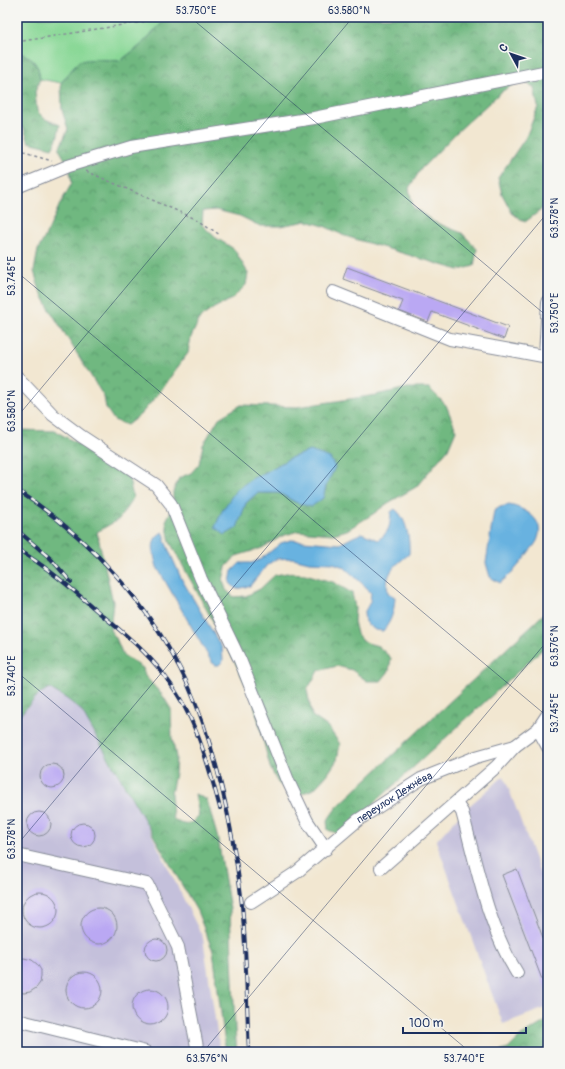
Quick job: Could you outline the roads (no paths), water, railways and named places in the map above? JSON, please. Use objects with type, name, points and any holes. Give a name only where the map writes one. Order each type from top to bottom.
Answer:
[{"type":"street","points":[[17,187],[68,166],[131,147],[314,118],[548,71]]},
{"type":"street","points":[[333,292],[450,339],[546,356],[548,302]]},
{"type":"street","points":[[17,377],[53,415],[81,436],[156,485],[171,504],[201,579],[240,660],[289,783],[308,821],[326,849]]},
{"type":"street","name":"переулок Дежнёва","points":[[251,902],[297,872],[326,849],[358,820],[421,779],[476,756],[515,746],[538,729],[548,714]]},
{"type":"street","points":[[538,729],[548,747]]},
{"type":"street","points":[[381,868],[497,766],[515,746]]},
{"type":"street","points":[[456,803],[462,812],[486,903],[507,956],[517,973]]},
{"type":"street","points":[[17,855],[147,884],[178,947],[198,1052]]},
{"type":"street","points":[[17,1020],[146,1052]]},
{"type":"water","points":[[310,451],[330,458],[335,467],[326,486],[323,498],[311,507],[295,502],[279,493],[257,493],[246,503],[237,528],[225,535],[215,527],[222,511],[236,490],[253,478],[290,458]]},
{"type":"water","points":[[509,505],[515,506],[532,516],[539,525],[539,531],[534,546],[512,573],[500,583],[490,577],[486,563],[494,511],[500,507]]},
{"type":"water","points":[[395,509],[402,518],[407,530],[409,554],[389,574],[387,586],[388,593],[395,597],[395,602],[389,623],[383,631],[375,630],[365,622],[364,613],[370,602],[371,593],[344,567],[333,563],[309,562],[293,558],[276,559],[267,565],[250,586],[236,589],[230,583],[232,571],[240,563],[252,563],[261,559],[281,543],[291,540],[340,544],[362,533],[378,540],[387,531],[390,524],[391,512]]},
{"type":"water","points":[[163,532],[165,541],[181,578],[222,648],[223,661],[219,665],[214,665],[210,659],[157,567],[153,548],[155,539]]},
{"type":"railway","points":[[17,490],[69,529],[116,576],[137,601],[156,628],[188,685],[206,731],[220,781],[231,831],[242,901],[249,1052]]},
{"type":"railway","points":[[17,530],[51,559],[71,582]]},
{"type":"railway","points":[[17,549],[58,578],[123,633],[157,666],[175,690],[192,722],[205,755],[220,808]]}]
